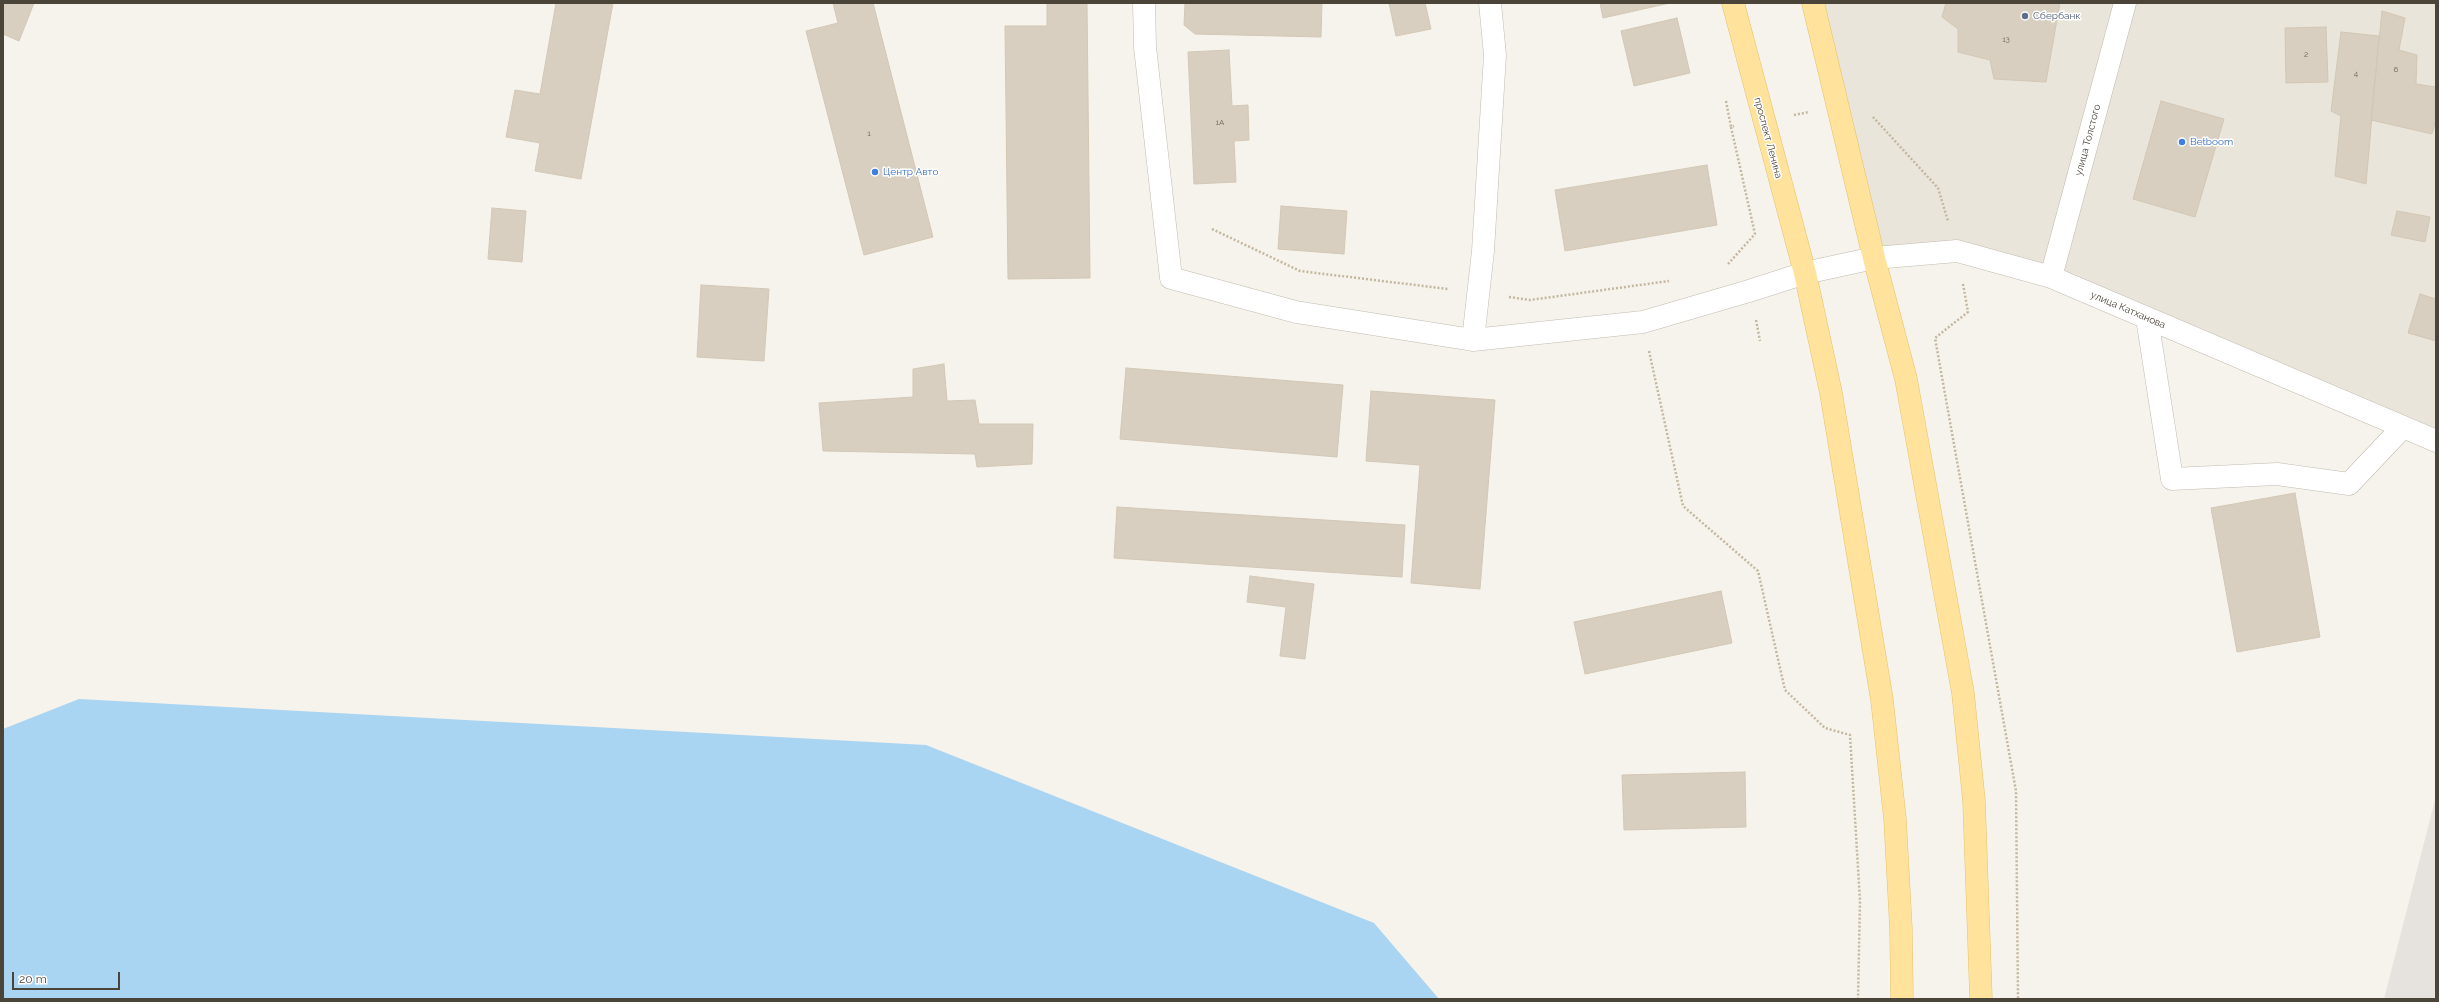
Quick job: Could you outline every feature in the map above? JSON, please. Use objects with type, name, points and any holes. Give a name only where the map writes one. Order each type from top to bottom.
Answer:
[{"type":"main road","name":"проспект Ленина","points":[[1733,3],[1763,120],[1806,273],[1831,393],[1882,700],[1895,819],[1901,929],[1902,999]]},
{"type":"main road","points":[[1813,3],[1874,258],[1906,378],[1963,693],[1974,801],[1981,999]]},
{"type":"street","name":"улица Катханова","points":[[1144,3],[1145,47],[1171,278],[1296,312],[1473,340],[1643,322],[1749,292],[1806,273],[1874,258],[1957,251],[2051,277],[2436,441]]},
{"type":"street","points":[[1473,340],[1483,251],[1495,55],[1490,3]]},
{"type":"street","name":"улица Толстого","points":[[2051,277],[2125,3]]},
{"type":"street","points":[[2147,318],[2172,479],[2277,474],[2349,484],[2403,427]]},
{"type":"path","points":[[1725,268],[1755,234],[1731,127],[1860,103],[1938,188],[1957,251],[1968,312],[1935,338],[2016,791],[2018,999]]},
{"type":"path","points":[[1212,229],[1300,271],[1530,300],[1674,280]]},
{"type":"path","points":[[1636,285],[1683,506],[1758,571],[1785,690],[1825,728],[1850,735],[1860,901],[1858,999]]},
{"type":"shaded area","points":[[1813,3],[2436,3],[2436,441],[1976,257],[1874,258]]},
{"type":"shaded area","points":[[2436,796],[2436,999],[2384,999]]},
{"type":"water","points":[[79,699],[926,745],[1374,923],[1439,999],[3,999],[3,729]]},
{"type":"building","points":[[3,3],[34,3],[19,41],[3,34]]},
{"type":"building","points":[[556,3],[613,3],[581,179],[535,171],[540,143],[506,137],[515,90],[540,94]]},
{"type":"building","points":[[833,3],[873,3],[933,237],[864,255],[806,31],[838,23]]},
{"type":"building","points":[[1047,3],[1087,3],[1090,278],[1008,279],[1005,26],[1047,26]]},
{"type":"building","points":[[1185,3],[1322,3],[1321,37],[1195,34],[1184,25]]},
{"type":"building","points":[[1389,3],[1425,3],[1431,29],[1396,36]]},
{"type":"building","points":[[1600,3],[1670,3],[1603,18]]},
{"type":"building","points":[[1946,3],[2060,3],[2046,82],[1994,79],[1990,60],[1958,52],[1958,29],[1942,17]]},
{"type":"building","points":[[2382,11],[2405,18],[2399,50],[2417,55],[2416,84],[2436,87],[2436,120],[2432,134],[2371,120]]},
{"type":"building","points":[[1677,18],[1690,73],[1634,86],[1621,31]]},
{"type":"building","points":[[2326,27],[2328,82],[2286,83],[2285,28]]},
{"type":"building","points":[[2341,32],[2379,36],[2366,184],[2335,176],[2341,116],[2331,111]]},
{"type":"building","points":[[1229,50],[1232,106],[1248,105],[1249,140],[1234,141],[1236,182],[1194,184],[1188,52]]},
{"type":"building","points":[[2161,101],[2224,119],[2195,217],[2133,199]]},
{"type":"building","points":[[1707,165],[1717,225],[1565,251],[1555,190]]},
{"type":"building","points":[[1281,206],[1347,211],[1344,254],[1278,249]]},
{"type":"building","points":[[492,208],[526,211],[522,262],[488,259]]},
{"type":"building","points":[[2397,211],[2430,217],[2425,242],[2391,235]]},
{"type":"building","points":[[701,285],[769,289],[764,361],[697,357]]},
{"type":"building","points":[[2420,294],[2436,299],[2436,341],[2408,333]]},
{"type":"building","points":[[944,364],[947,401],[975,400],[979,424],[1033,424],[1032,464],[977,467],[975,454],[823,451],[819,403],[913,397],[913,369]]},
{"type":"building","points":[[1126,368],[1343,385],[1337,457],[1120,439]]},
{"type":"building","points":[[1371,391],[1495,400],[1480,589],[1411,583],[1420,465],[1366,461]]},
{"type":"building","points":[[2295,493],[2320,637],[2237,652],[2211,508]]},
{"type":"building","points":[[1117,507],[1405,525],[1402,577],[1114,558]]},
{"type":"building","points":[[1250,576],[1314,584],[1305,659],[1280,656],[1286,607],[1247,602]]},
{"type":"building","points":[[1721,591],[1732,643],[1585,674],[1574,622]]},
{"type":"building","points":[[1745,772],[1746,827],[1624,830],[1622,775]]},
{"type":"place","name":"Сбербанк","points":[[2025,16]]},
{"type":"place","name":"Betboom","points":[[2182,142]]},
{"type":"place","name":"Центр Авто","points":[[875,172]]}]
